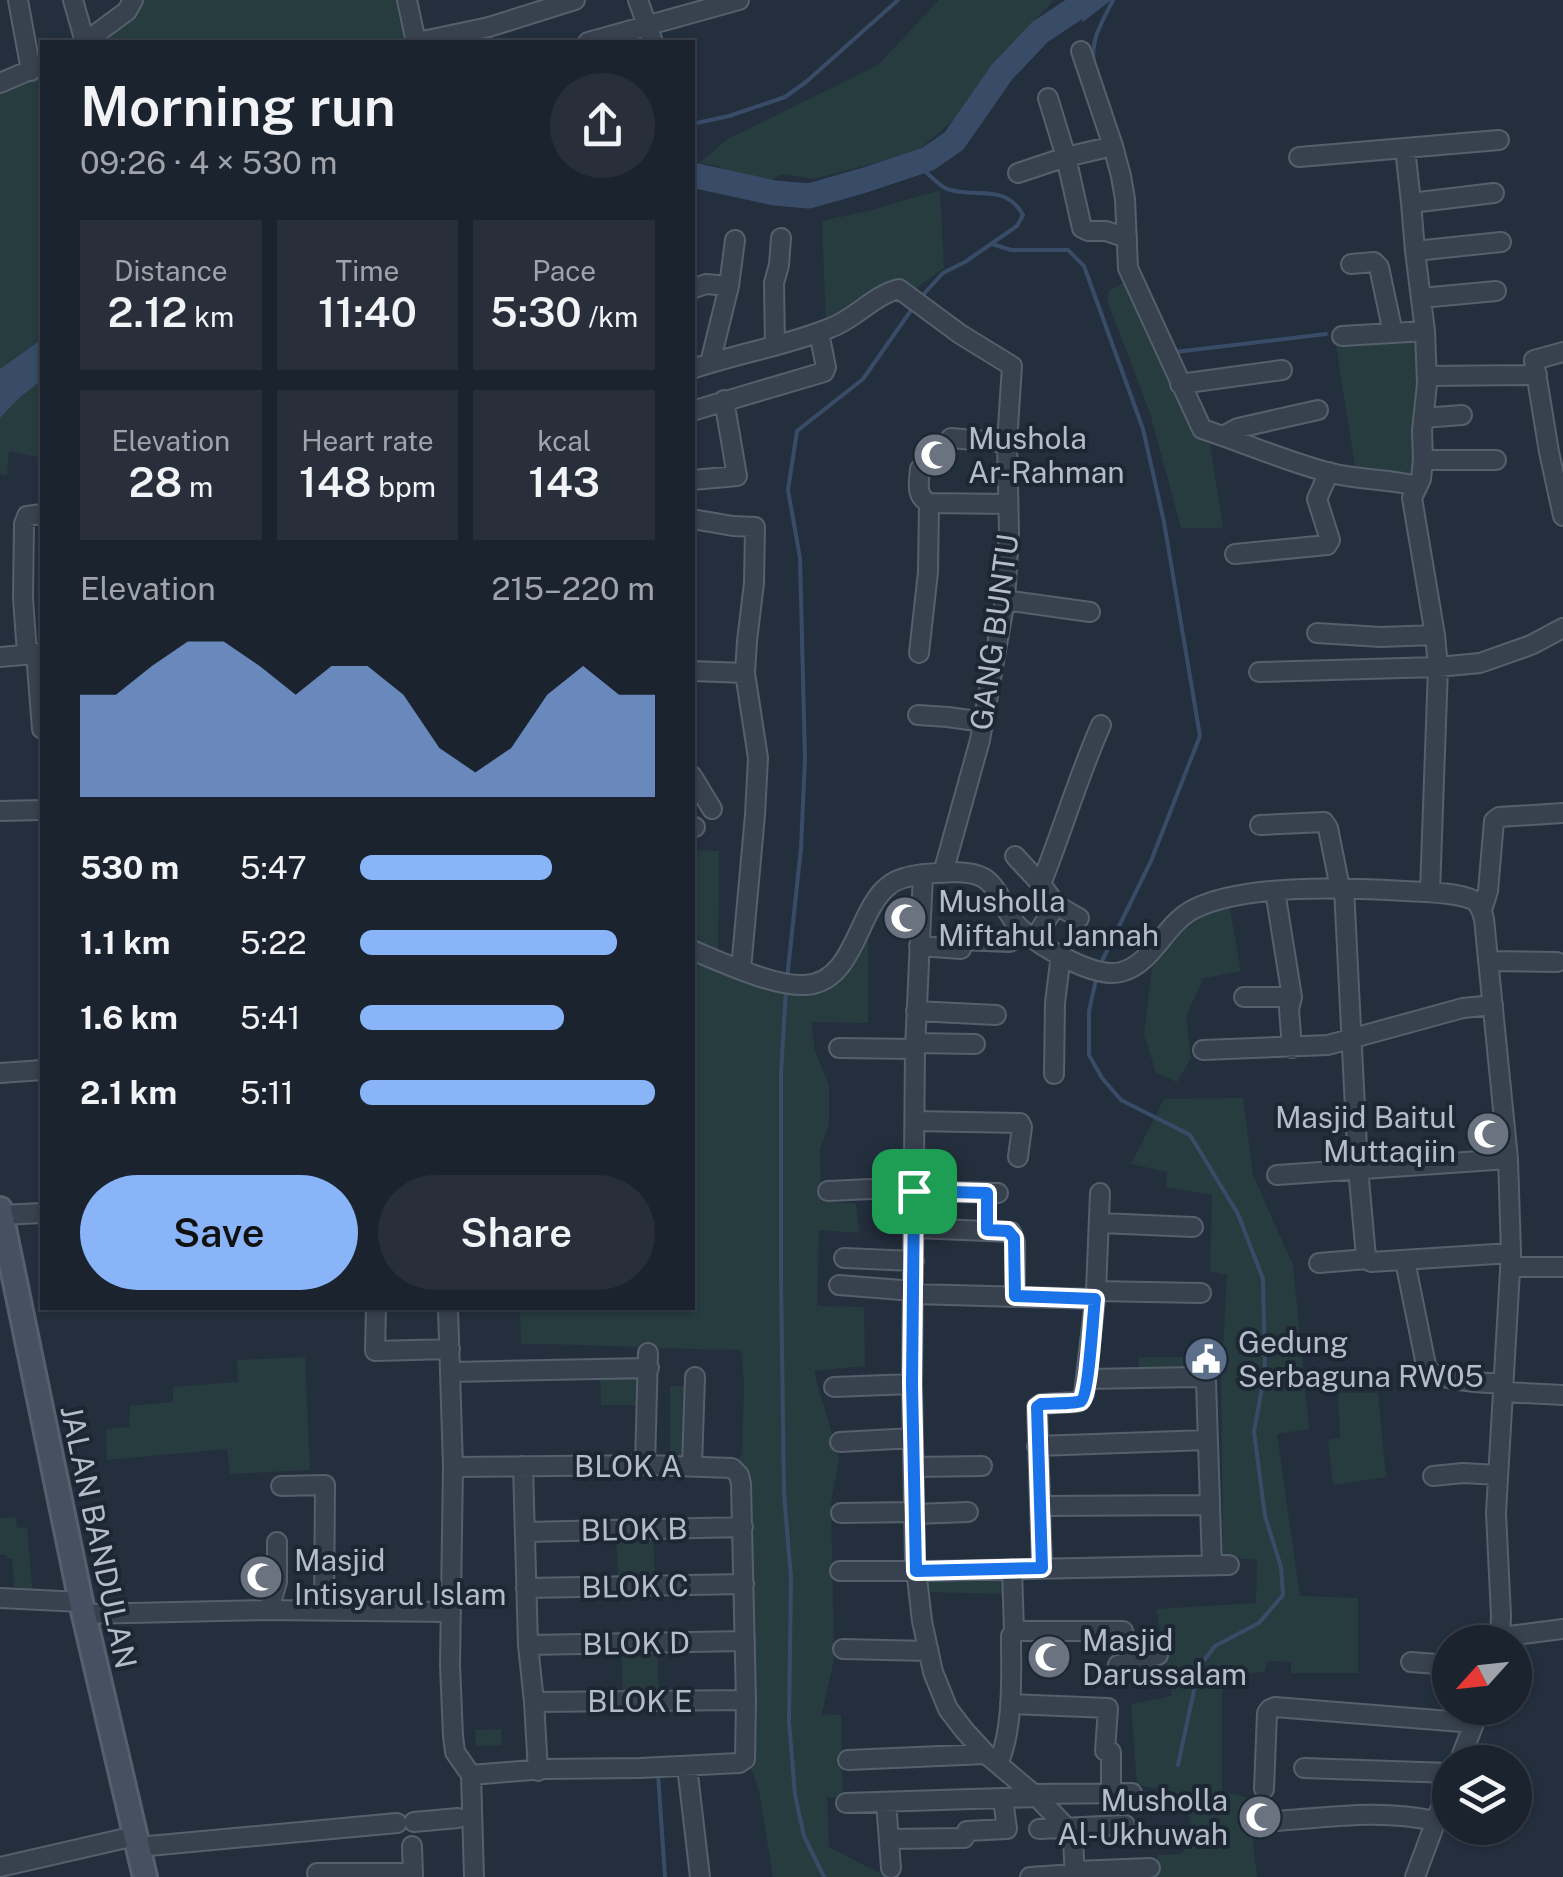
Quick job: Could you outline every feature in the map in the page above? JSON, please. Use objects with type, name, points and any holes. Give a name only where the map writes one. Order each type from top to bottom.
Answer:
[{"type":"main road","name":"JALAN BANDULAN","points":[[1,1212],[82,1608],[145,1877]]},
{"type":"street","points":[[0,83],[37,68],[18,0]]},
{"type":"street","points":[[73,0],[84,40]]},
{"type":"street","points":[[88,40],[127,11],[133,0]]},
{"type":"street","points":[[408,0],[417,40]]},
{"type":"street","points":[[442,40],[532,6],[576,0]]},
{"type":"street","points":[[638,0],[650,34]]},
{"type":"street","points":[[604,40],[650,34],[739,0]]},
{"type":"street","points":[[1081,51],[1113,146],[1125,199],[1128,268],[1202,429],[1329,472],[1417,486]]},
{"type":"street","points":[[1048,98],[1083,230],[1106,231],[1127,238]]},
{"type":"street","points":[[1299,157],[1499,140]]},
{"type":"street","points":[[1018,173],[1113,146]]},
{"type":"street","points":[[1405,148],[1427,376],[1422,476],[1412,498],[1438,667],[1430,892]]},
{"type":"street","points":[[1411,203],[1494,192]]},
{"type":"street","points":[[775,346],[774,283],[781,238]]},
{"type":"street","points":[[701,366],[729,286],[735,240]]},
{"type":"street","points":[[1416,251],[1501,242]]},
{"type":"street","points":[[1351,264],[1374,262],[1379,267],[1393,333]]},
{"type":"street","points":[[695,288],[706,284],[729,286]]},
{"type":"street","name":"GANG BUNTU","points":[[820,332],[852,318],[895,289],[1012,366],[1007,443],[1009,552],[1004,600],[983,722],[944,873]]},
{"type":"street","points":[[1421,298],[1496,291]]},
{"type":"street","points":[[1342,336],[1425,331]]},
{"type":"street","points":[[695,410],[824,372],[826,367],[820,332],[701,366]]},
{"type":"street","points":[[1563,352],[1534,360],[1556,450],[1563,514]]},
{"type":"street","points":[[1180,384],[1282,370]]},
{"type":"street","points":[[1427,376],[1537,375]]},
{"type":"street","points":[[695,480],[738,476],[724,400]]},
{"type":"street","points":[[1223,436],[1238,428],[1318,410]]},
{"type":"street","points":[[1424,418],[1462,416]]},
{"type":"street","points":[[951,438],[1007,443]]},
{"type":"street","points":[[1423,460],[1496,460]]},
{"type":"street","points":[[920,469],[919,492],[929,503],[1008,504]]},
{"type":"street","points":[[1235,554],[1327,545],[1330,540],[1316,499],[1329,472]]},
{"type":"street","points":[[919,653],[928,572],[929,503]]},
{"type":"street","points":[[40,514],[28,516],[24,524],[24,598],[40,707]]},
{"type":"street","points":[[695,519],[755,526],[745,673],[758,758],[741,969]]},
{"type":"street","points":[[1004,600],[1090,612]]},
{"type":"street","points":[[1259,672],[1480,664],[1563,628]]},
{"type":"street","points":[[1317,633],[1435,635]]},
{"type":"street","points":[[0,657],[35,653]]},
{"type":"street","points":[[695,670],[745,673]]},
{"type":"street","points":[[918,716],[983,722]]},
{"type":"street","points":[[1042,884],[1101,725]]},
{"type":"street","points":[[695,781],[712,809]]},
{"type":"street","points":[[0,811],[40,810]]},
{"type":"street","points":[[1500,1625],[1496,1513],[1511,1260],[1508,1158],[1482,910],[1488,891],[1492,826],[1496,818],[1563,813]]},
{"type":"street","points":[[1260,824],[1324,822],[1328,828],[1342,888],[1358,1168],[1368,1259]]},
{"type":"street","points":[[1015,856],[1056,905],[1079,918]]},
{"type":"street","points":[[695,951],[766,977],[793,984],[816,983],[830,976],[844,960],[887,886],[924,874],[974,875],[986,879],[1015,923],[1034,939],[1099,973],[1122,972],[1135,966],[1192,910],[1227,897],[1342,888],[1430,892],[1474,900],[1482,910]]},
{"type":"street","points":[[924,874],[914,1121],[912,1384],[916,1571],[933,1672],[948,1709],[992,1759],[1066,1827],[1072,1840],[1075,1874]]},
{"type":"street","points":[[1275,892],[1292,997],[1292,1048]]},
{"type":"street","points":[[1034,939],[1056,905]]},
{"type":"street","points":[[919,946],[961,950],[961,940],[1010,942]]},
{"type":"street","points":[[1054,1074],[1060,954]]},
{"type":"street","points":[[1488,961],[1557,962]]},
{"type":"street","points":[[1244,997],[1292,997]]},
{"type":"street","points":[[1203,1050],[1292,1048],[1352,1040],[1463,1008],[1493,1005]]},
{"type":"street","points":[[916,1011],[996,1015]]},
{"type":"street","points":[[838,1048],[975,1044]]},
{"type":"street","points":[[0,1072],[40,1070]]},
{"type":"street","points":[[914,1121],[1020,1123],[1018,1157]]},
{"type":"street","points":[[1277,1175],[1508,1158]]},
{"type":"street","points":[[828,1191],[914,1189],[992,1193],[987,1230]]},
{"type":"street","points":[[1042,1568],[1038,1404],[1081,1401],[1088,1379],[1100,1193]]},
{"type":"street","points":[[1,1212],[40,1212]]},
{"type":"street","points":[[1101,1223],[1193,1227]]},
{"type":"street","points":[[914,1228],[1014,1234],[1015,1296]]},
{"type":"street","points":[[844,1258],[914,1261]]},
{"type":"street","points":[[1319,1262],[1511,1260],[1563,1267]]},
{"type":"street","points":[[1406,1261],[1427,1370],[1450,1379],[1563,1395]]},
{"type":"street","points":[[839,1285],[914,1293],[1015,1296],[1201,1293]]},
{"type":"street","points":[[376,1310],[375,1351],[450,1349]]},
{"type":"street","points":[[448,1310],[453,1467],[450,1612],[453,1746],[471,1775],[466,1818],[474,1877]]},
{"type":"street","points":[[451,1372],[648,1360],[646,1464]]},
{"type":"street","points":[[692,1466],[695,1377]]},
{"type":"street","points":[[840,1571],[1220,1565],[1208,1505],[1204,1379],[1088,1379]]},
{"type":"street","points":[[834,1388],[912,1384]]},
{"type":"street","points":[[840,1442],[914,1438]]},
{"type":"street","points":[[1038,1446],[1206,1440]]},
{"type":"street","name":"BLOK A","points":[[453,1467],[646,1464],[732,1468],[741,1484],[743,1527]]},
{"type":"street","points":[[524,1466],[528,1644],[538,1771]]},
{"type":"street","points":[[914,1468],[982,1466]]},
{"type":"street","points":[[1433,1476],[1498,1475]]},
{"type":"street","points":[[281,1486],[324,1486],[324,1610]]},
{"type":"street","points":[[1040,1506],[1208,1505]]},
{"type":"street","points":[[841,1513],[968,1512]]},
{"type":"street","points":[[471,1775],[742,1761],[747,1753],[743,1527]]},
{"type":"street","name":"BLOK B","points":[[525,1532],[743,1527]]},
{"type":"street","points":[[269,1610],[277,1582],[277,1542]]},
{"type":"street","points":[[848,1760],[1002,1756],[1014,1631],[1012,1569]]},
{"type":"street","name":"BLOK C","points":[[526,1588],[744,1584]]},
{"type":"street","points":[[0,1598],[82,1608],[450,1612]]},
{"type":"street","points":[[1532,1634],[1563,1629]]},
{"type":"street","points":[[1014,1631],[1123,1631],[1125,1663],[1158,1655]]},
{"type":"street","name":"BLOK D","points":[[528,1644],[745,1641]]},
{"type":"street","points":[[842,1650],[928,1650]]},
{"type":"street","points":[[1411,1662],[1432,1664]]},
{"type":"street","name":"BLOK E","points":[[534,1702],[746,1700]]},
{"type":"street","points":[[1010,1704],[1108,1708],[1105,1751],[1111,1752],[1111,1793]]},
{"type":"street","points":[[1264,1789],[1270,1709],[1432,1713]]},
{"type":"street","points":[[687,1766],[700,1877]]},
{"type":"street","points":[[1304,1768],[1432,1772]]},
{"type":"street","points":[[846,1802],[1132,1793]]},
{"type":"street","points":[[889,1839],[964,1838],[967,1831],[1006,1829],[1003,1799]]},
{"type":"street","points":[[886,1802],[891,1868]]},
{"type":"street","points":[[1277,1820],[1378,1814],[1432,1820]]},
{"type":"street","points":[[0,1867],[137,1842],[466,1818]]},
{"type":"street","points":[[1039,1829],[1125,1825]]},
{"type":"street","points":[[1410,1876],[1432,1828]]},
{"type":"street","points":[[317,1873],[413,1875],[412,1846]]},
{"type":"street","points":[[1030,1877],[1150,1868]]},
{"type":"green space","points":[[138,0],[402,0],[411,40],[91,40]]},
{"type":"green space","points":[[939,0],[1054,0],[998,59],[954,120],[916,152],[814,179],[782,174],[772,180],[760,177],[735,183],[719,166],[699,163],[728,139],[878,65]]},
{"type":"green space","points":[[40,71],[40,340],[0,369],[0,89]]},
{"type":"green space","points":[[940,190],[944,268],[909,293],[826,327],[822,221]]},
{"type":"green space","points":[[1126,281],[1209,437],[1223,528],[1181,528],[1150,413],[1107,300],[1109,291]]},
{"type":"green space","points":[[1417,334],[1421,389],[1415,479],[1356,473],[1335,339]]},
{"type":"green space","points":[[40,382],[40,458],[9,451],[7,475],[0,474],[0,418]]},
{"type":"green space","points":[[695,850],[719,851],[718,956],[695,946]]},
{"type":"green space","points":[[1229,904],[1241,971],[1200,979],[1186,1016],[1191,1058],[1177,1082],[1156,1073],[1144,1035],[1152,968],[1187,919]]},
{"type":"green space","points":[[868,931],[868,1023],[811,1022],[815,1051],[829,1085],[829,1125],[820,1149],[821,1201],[856,1204],[860,1233],[819,1230],[817,1306],[864,1307],[865,1366],[814,1371],[839,1459],[831,1503],[834,1659],[822,1714],[841,1715],[843,1798],[827,1797],[829,1847],[887,1877],[773,1877],[759,1791],[750,1765],[754,1760],[748,1525],[737,1463],[742,1453],[741,1350],[521,1344],[520,1310],[695,1310],[695,958],[809,993]]},
{"type":"green space","points":[[1243,1098],[1253,1175],[1293,1265],[1309,1429],[1277,1434],[1300,1596],[1358,1598],[1358,1673],[1291,1673],[1291,1662],[1268,1661],[1264,1672],[1222,1675],[1222,1791],[1248,1798],[1257,1877],[1158,1877],[1157,1855],[1181,1854],[1193,1838],[1188,1810],[1174,1792],[1137,1785],[1131,1704],[1172,1696],[1156,1609],[1256,1603],[1257,1560],[1223,1557],[1221,1382],[1227,1275],[1210,1271],[1212,1195],[1166,1187],[1167,1172],[1131,1164],[1164,1099]]},
{"type":"green space","points":[[305,1357],[310,1470],[230,1474],[227,1449],[107,1460],[106,1429],[129,1427],[130,1406],[173,1402],[173,1387],[238,1382],[237,1360]]},
{"type":"green space","points":[[1139,1357],[1183,1357],[1183,1373],[1139,1373]]},
{"type":"green space","points":[[600,1371],[643,1372],[643,1405],[601,1405]]},
{"type":"green space","points":[[670,1386],[692,1386],[689,1458],[670,1457]]},
{"type":"green space","points":[[1338,1393],[1378,1393],[1386,1477],[1333,1485],[1328,1440],[1340,1438]]},
{"type":"green space","points":[[16,1517],[17,1528],[27,1527],[33,1595],[15,1595],[12,1559],[0,1555],[0,1518]]},
{"type":"green space","points":[[653,1532],[655,1581],[618,1583],[616,1533]]},
{"type":"green space","points":[[1007,1577],[1009,1594],[924,1592],[926,1578]]},
{"type":"green space","points":[[657,1645],[659,1696],[623,1697],[621,1646]]},
{"type":"green space","points":[[501,1729],[502,1745],[476,1746],[475,1730]]},
{"type":"water","points":[[1080,0],[1111,0],[1083,22],[1074,4]]},
{"type":"water","points":[[40,340],[40,382],[0,418],[0,369]]},
{"type":"waterway","points":[[695,123],[785,97],[898,0]]},
{"type":"waterway","points":[[695,176],[775,193],[809,196],[928,159],[954,141],[1002,72],[1040,32],[1088,0]]},
{"type":"waterway","points":[[1094,63],[1096,38],[1113,0]]},
{"type":"waterway","points":[[921,297],[943,273],[1017,226],[1023,215],[1007,198],[944,188],[927,173],[928,159]]},
{"type":"waterway","points":[[992,244],[1011,250],[1068,250],[1084,266],[1143,429],[1164,522],[1200,736],[1151,861],[1100,965]]},
{"type":"waterway","points":[[787,979],[801,848],[805,759],[800,558],[788,490],[797,431],[863,379],[912,309]]},
{"type":"waterway","points":[[1173,348],[1175,352],[1326,334]]},
{"type":"waterway","points":[[1097,975],[1089,1011],[1089,1055],[1121,1100],[1190,1135],[1238,1214],[1263,1279],[1265,1371],[1254,1432],[1265,1516],[1281,1567],[1283,1595],[1259,1623],[1215,1646],[1199,1667],[1178,1765]]},
{"type":"waterway","points":[[786,989],[781,1074],[781,1276],[784,1494],[791,1578],[789,1722],[795,1795],[804,1836],[824,1877]]},
{"type":"waterway","points":[[658,1773],[665,1877]]},
{"type":"place","name":"Mushola Ar-Rahman","points":[[935,455]]},
{"type":"place","name":"Musholla Miftahul Jannah","points":[[905,918]]},
{"type":"place","name":"Masjid Baitul Muttaqiin","points":[[1488,1134]]},
{"type":"place","name":"Gedung Serbaguna RW05","points":[[1206,1359]]},
{"type":"place","name":"Masjid Intisyarul Islam","points":[[261,1577]]},
{"type":"place","name":"Masjid Darussalam","points":[[1049,1657]]},
{"type":"place","name":"Musholla Al-Ukhuwah","points":[[1260,1817]]},
{"type":"route","points":[[914,1191],[987,1193],[987,1230],[1014,1234],[1015,1296],[1095,1299],[1083,1398],[1037,1407],[1042,1568],[916,1571],[912,1384],[914,1191]]}]
